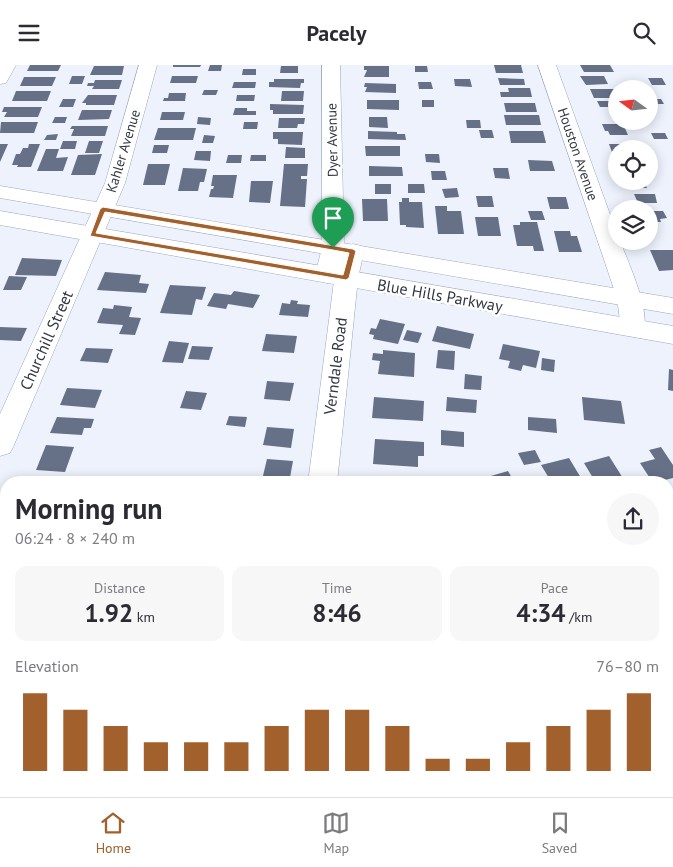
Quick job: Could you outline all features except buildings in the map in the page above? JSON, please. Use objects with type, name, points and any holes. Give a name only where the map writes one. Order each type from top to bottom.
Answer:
[{"type":"street","points":[[0,79],[7,65]]},
{"type":"street","name":"Kahler Avenue","points":[[93,234],[121,165],[148,65]]},
{"type":"street","name":"Dyer Avenue","points":[[331,65],[343,250]]},
{"type":"street","name":"Houston Avenue","points":[[547,65],[629,299],[633,313],[633,328]]},
{"type":"street","name":"Blue Hills Parkway","points":[[0,192],[673,306]]},
{"type":"street","name":"Blue Hills Parkway","points":[[0,218],[673,335]]},
{"type":"street","name":"Churchill Street","points":[[0,445],[93,234]]},
{"type":"street","name":"Verndale Road","points":[[322,476],[336,277],[343,250]]},
{"type":"route","points":[[103,209],[333,248],[353,251],[346,278],[93,234],[103,209]]}]
